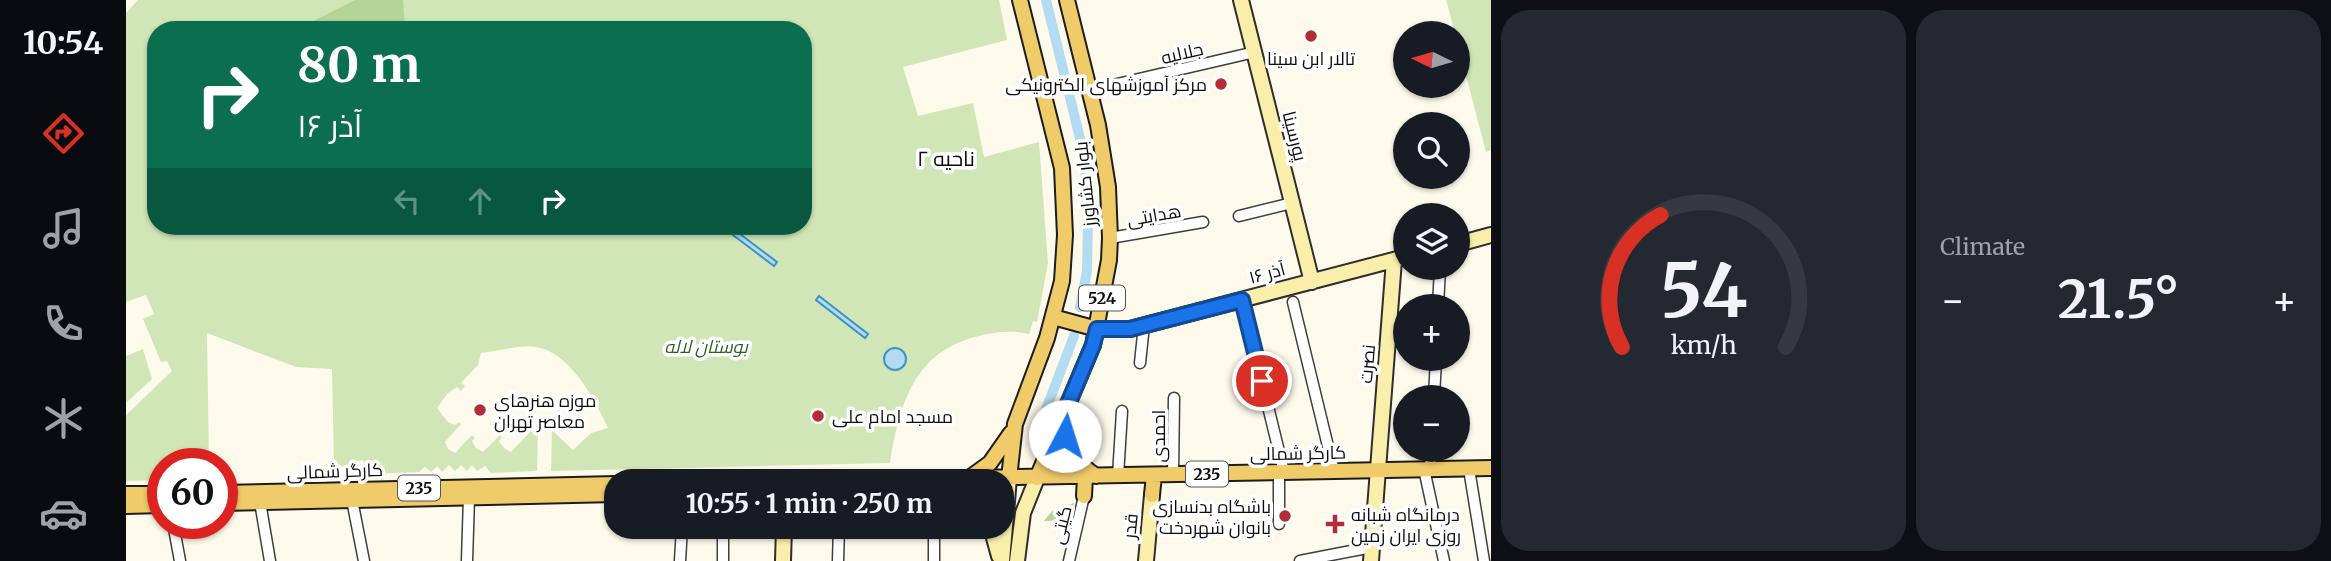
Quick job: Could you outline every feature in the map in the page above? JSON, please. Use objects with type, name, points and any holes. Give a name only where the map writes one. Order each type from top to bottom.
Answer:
[{"type":"main road","name":"بلوار کشاورز","points":[[1008,469],[1014,429],[1053,317],[1063,268],[1065,188],[1056,140],[1020,0]]},
{"type":"main road","name":"بلوار کشاورز","points":[[1037,478],[1093,345],[1110,238],[1108,187],[1098,125],[1067,0]]},
{"type":"main road","points":[[1053,317],[1097,329]]},
{"type":"main road","points":[[1062,418],[1065,436],[1075,457],[1091,476],[1084,496]]},
{"type":"main road","points":[[980,469],[994,458],[1014,429]]},
{"type":"main road","name":"کارگر شمالی","points":[[1014,482],[1091,476],[1334,471],[1377,477],[1427,469],[1491,468]]},
{"type":"main road","points":[[1152,495],[1154,475]]},
{"type":"main road","name":"کارگر شمالی","points":[[238,495],[259,497],[469,492],[604,485]]},
{"type":"main road","points":[[469,492],[604,494]]},
{"type":"main road","points":[[126,494],[147,494]]},
{"type":"main road","points":[[238,500],[259,497]]},
{"type":"main road","points":[[126,506],[147,505]]},
{"type":"street","name":"پورسینا","points":[[1241,0],[1312,282]]},
{"type":"street","name":"جلالیه","points":[[1117,84],[1255,52]]},
{"type":"street","points":[[1239,216],[1292,203]]},
{"type":"street","name":"هدایتی","points":[[1110,238],[1203,222]]},
{"type":"street","points":[[1470,241],[1491,235]]},
{"type":"street","name":"۱۶ آذر","points":[[1097,329],[1120,330],[1144,325],[1393,261]]},
{"type":"street","name":"نصرت","points":[[1371,554],[1398,280]]},
{"type":"street","points":[[1242,300],[1282,472],[1279,524]]},
{"type":"street","points":[[1293,302],[1334,471]]},
{"type":"street","points":[[1140,363],[1144,325]]},
{"type":"street","name":"احمدی","points":[[1173,475],[1174,398]]},
{"type":"street","points":[[1118,476],[1122,411]]},
{"type":"street","points":[[1428,462],[1427,469],[1444,561]]},
{"type":"street","points":[[1469,469],[1485,561]]},
{"type":"street","name":"بلوار کشاورز","points":[[1017,561],[1023,513],[1037,478]]},
{"type":"street","points":[[467,561],[469,492]]},
{"type":"street","points":[[352,495],[364,561]]},
{"type":"street","name":"قدر","points":[[1146,561],[1152,495]]},
{"type":"street","name":"گیتی","points":[[1069,561],[1084,496]]},
{"type":"street","points":[[259,497],[271,561]]},
{"type":"street","points":[[176,539],[180,561]]},
{"type":"street","points":[[680,561],[681,539]]},
{"type":"street","points":[[723,539],[723,561]]},
{"type":"street","points":[[783,539],[783,561]]},
{"type":"street","points":[[838,561],[839,539]]},
{"type":"street","points":[[934,539],[934,561]]},
{"type":"street","points":[[995,539],[1001,561]]},
{"type":"street","name":"بلوار کشاورز","points":[[1001,561],[1002,539]]},
{"type":"street","points":[[1300,561],[1371,554]]},
{"type":"green space","name":"بوستان لاله","points":[[138,0],[999,0],[1007,40],[903,67],[918,116],[973,103],[984,157],[1039,142],[1048,263],[1037,322],[1033,321],[1029,334],[1009,332],[982,335],[954,345],[923,369],[913,385],[898,422],[890,463],[551,471],[552,430],[573,450],[591,433],[608,428],[588,391],[570,367],[548,351],[536,347],[522,347],[481,353],[478,365],[461,383],[465,386],[461,391],[457,387],[448,393],[437,408],[448,422],[461,424],[445,442],[448,449],[455,453],[472,435],[476,448],[483,452],[500,435],[502,437],[499,441],[511,452],[535,427],[538,430],[537,471],[491,473],[485,466],[477,471],[472,465],[467,471],[461,465],[455,471],[449,465],[442,472],[437,466],[431,472],[425,467],[419,472],[368,474],[366,464],[362,460],[353,462],[351,467],[334,466],[332,369],[296,367],[207,333],[209,448],[147,448],[147,480],[126,481],[126,415],[172,371],[167,361],[161,362],[143,319],[154,314],[146,295],[126,302],[126,13]]},
{"type":"green space","points":[[355,0],[403,0],[404,21],[314,21]]},
{"type":"green space","points":[[1446,0],[1491,0],[1491,150],[1486,152],[1470,91],[1470,21],[1452,21]]},
{"type":"green space","points":[[143,349],[152,379],[126,403],[126,356]]},
{"type":"green space","points":[[1074,503],[1071,520],[1044,521],[1052,511]]},
{"type":"water","points":[[733,235],[741,235],[777,262],[774,266]]},
{"type":"water","points":[[819,296],[868,334],[865,338],[816,300]]},
{"type":"water","points":[[895,348],[903,351],[906,359],[903,367],[895,370],[887,367],[884,359],[887,351]]},
{"type":"waterway","points":[[1046,0],[1085,159],[1087,271],[1080,307]]},
{"type":"waterway","points":[[1034,441],[1074,336]]},
{"type":"place","name":"تالار ابن سینا","points":[[1311,36]]},
{"type":"place","name":"مرکز آموزشهای الکترونیکی","points":[[1221,84]]},
{"type":"place","name":"موزه هنرهای معاصر تهران","points":[[480,410]]},
{"type":"place","name":"مسجد امام علی","points":[[818,416]]},
{"type":"place","name":"باشگاه بدنسازی بانوان شهردخت","points":[[1285,516]]},
{"type":"place","name":"درمانگاه شبانه روزی ایران زمین","points":[[1335,524]]},
{"type":"district","name":"ناحیه ۲","points":[[946,158]]},
{"type":"route","points":[[1065,436],[1062,418],[1093,345],[1097,329],[1130,329],[1242,300],[1262,381]]}]
